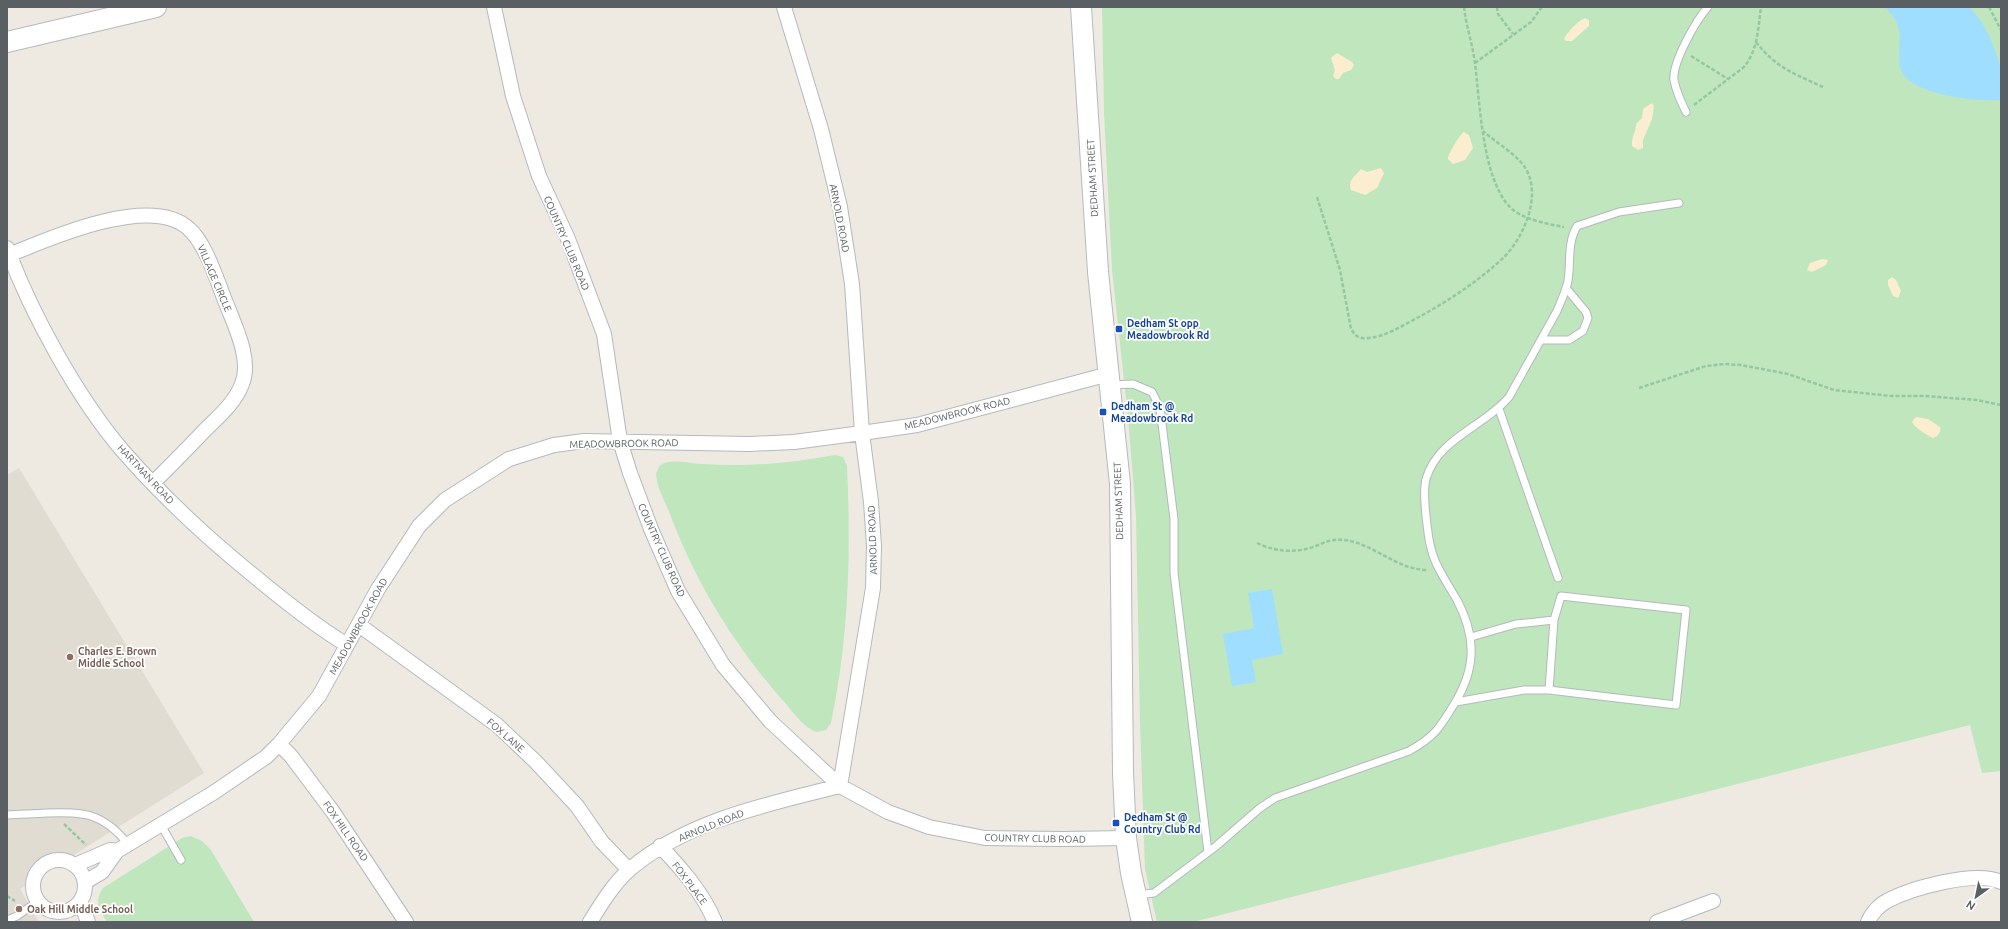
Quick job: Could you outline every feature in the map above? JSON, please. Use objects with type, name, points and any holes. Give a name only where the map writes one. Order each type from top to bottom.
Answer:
[{"type":"main road","points":[[7,42],[156,7]]},
{"type":"main road","name":"DEDHAM STREET","points":[[1082,7],[1098,272],[1120,484],[1123,764],[1126,838],[1142,922]]},
{"type":"street","name":"COUNTRY CLUB ROAD","points":[[494,7],[513,96],[539,176],[568,239],[604,334],[620,440],[651,529],[678,591],[723,665],[770,721],[840,786],[888,812],[929,827],[985,838],[1126,838]]},
{"type":"street","name":"ARNOLD ROAD","points":[[590,922],[604,899],[629,870],[660,846],[704,826],[756,807],[840,786],[873,588],[874,546],[871,502],[862,433],[852,284],[840,207],[821,128],[784,7]]},
{"type":"street","name":"VILLAGE CIRCLE","points":[[8,251],[68,231],[120,218],[151,215],[175,219],[189,228],[201,244],[232,319],[246,369],[242,385],[230,403],[153,483]]},
{"type":"street","name":"HARTMAN ROAD","points":[[8,251],[35,311],[71,376],[121,449],[209,539],[300,613],[347,645]]},
{"type":"street","name":"MEADOWBROOK ROAD","points":[[85,882],[102,872],[123,848],[213,793],[266,757],[279,744],[319,696],[378,589],[415,532],[445,500],[509,459],[554,445],[584,441],[620,440],[750,444],[794,442],[918,425],[1109,380]]},
{"type":"street","name":"FOX LANE","points":[[359,625],[497,725],[536,762],[577,806],[602,842],[629,870]]},
{"type":"street","name":"FOX HILL ROAD","points":[[279,744],[291,756],[333,812],[406,922]]},
{"type":"street","name":"FOX PLACE","points":[[660,846],[685,872],[710,911],[715,922]]},
{"type":"street","name":"MEADOWBROOK ROAD","points":[[75,865],[110,850],[123,848]]},
{"type":"street","points":[[56,860],[70,862],[75,865],[82,874],[85,882],[85,889],[80,901],[62,917],[47,908],[38,900],[34,888],[36,875],[39,869],[56,860]]},
{"type":"street","points":[[1868,922],[1871,916],[1886,902],[1920,889],[1959,879],[1994,878],[2001,882]]},
{"type":"street","points":[[80,901],[88,922]]},
{"type":"street","points":[[1656,922],[1713,901]]},
{"type":"lane","points":[[1686,112],[1679,98],[1674,78],[1682,50],[1702,13],[1708,7]]},
{"type":"lane","points":[[1136,896],[1154,893],[1208,852],[1260,808],[1275,798],[1410,751],[1425,742],[1438,731],[1465,686],[1471,660],[1471,637],[1457,601],[1440,570],[1429,544],[1424,498],[1426,479],[1433,464],[1453,439],[1499,409],[1509,397],[1557,311],[1566,288],[1570,243],[1577,226],[1588,221],[1619,212],[1679,203]]},
{"type":"lane","points":[[1541,340],[1569,340],[1575,338],[1583,331],[1588,318],[1586,312],[1566,288]]},
{"type":"lane","points":[[1109,380],[1133,384],[1152,392],[1160,408],[1174,519],[1174,573],[1208,852]]},
{"type":"lane","points":[[1499,409],[1558,578]]},
{"type":"lane","points":[[1456,702],[1524,690],[1549,690],[1676,705],[1686,610],[1561,596],[1554,620],[1549,690]]},
{"type":"lane","points":[[1471,637],[1516,624],[1554,620]]},
{"type":"lane","points":[[7,815],[79,812],[106,822],[119,833],[123,848]]},
{"type":"lane","points":[[161,825],[181,860]]},
{"type":"lane","points":[[7,920],[17,916],[38,900]]},
{"type":"path","points":[[1464,7],[1475,63],[1486,150],[1499,190],[1512,208],[1528,218],[1575,229]]},
{"type":"path","points":[[1497,7],[1498,14],[1513,34]]},
{"type":"path","points":[[1475,63],[1531,22],[1542,7]]},
{"type":"path","points":[[1686,112],[1744,67],[1749,61],[1753,55],[1756,42],[1761,7]]},
{"type":"path","points":[[1989,7],[2001,30]]},
{"type":"path","points":[[1756,42],[1770,59],[1784,69],[1823,87]]},
{"type":"path","points":[[1682,50],[1728,79]]},
{"type":"path","points":[[1317,197],[1340,270],[1351,329],[1355,335],[1361,338],[1374,338],[1435,308],[1466,288],[1509,252],[1528,218],[1532,206],[1533,192],[1526,170],[1521,162],[1483,131]]},
{"type":"path","points":[[1639,388],[1706,366],[1725,364],[1741,365],[1788,374],[1834,390],[1891,396],[1925,396],[1977,400],[2001,405]]},
{"type":"path","points":[[1257,543],[1267,548],[1277,550],[1296,550],[1306,549],[1325,541],[1335,539],[1357,542],[1402,564],[1420,570],[1440,570]]},
{"type":"path","points":[[62,822],[90,849]]},
{"type":"path","points":[[7,896],[14,901]]},
{"type":"shaded area","name":"Charles E. Brown Middle School","points":[[19,468],[204,773],[20,889],[39,922],[7,922],[7,475]]},
{"type":"green space","points":[[1102,7],[2001,7],[2001,771],[1982,773],[1970,725],[1193,922],[1157,922],[1145,869],[1140,724],[1136,516],[1128,417],[1112,270],[1104,112]]},
{"type":"green space","points":[[835,455],[843,457],[847,466],[849,531],[845,627],[842,659],[831,723],[826,730],[817,732],[808,728],[800,720],[768,683],[750,661],[719,614],[680,540],[660,490],[656,474],[659,466],[664,463],[675,461],[699,464],[753,465]]},
{"type":"green space","points":[[191,836],[202,841],[211,850],[254,922],[107,922],[98,901],[103,888],[182,838]]},
{"type":"sand","points":[[1585,18],[1589,20],[1589,26],[1572,41],[1566,41],[1564,39],[1565,36]]},
{"type":"sand","points":[[1337,53],[1352,62],[1354,65],[1351,70],[1343,73],[1339,79],[1336,79],[1333,76],[1335,70],[1331,58]]},
{"type":"sand","points":[[1652,103],[1654,106],[1652,119],[1643,140],[1643,148],[1638,150],[1632,146],[1636,124],[1642,118],[1643,109]]},
{"type":"sand","points":[[1464,132],[1469,135],[1473,148],[1465,160],[1453,164],[1448,159],[1449,156],[1457,140]]},
{"type":"sand","points":[[1381,168],[1384,173],[1377,188],[1365,195],[1351,190],[1350,183],[1361,169],[1367,172]]},
{"type":"sand","points":[[1822,259],[1828,260],[1826,265],[1812,272],[1807,270],[1810,263]]},
{"type":"sand","points":[[1892,277],[1896,280],[1901,291],[1898,298],[1893,296],[1888,285],[1888,280]]},
{"type":"sand","points":[[1916,417],[1928,419],[1940,427],[1939,434],[1933,438],[1918,429],[1912,422]]},
{"type":"water","points":[[1885,7],[1969,7],[1985,28],[2001,68],[2001,100],[1977,100],[1944,95],[1915,84],[1905,77],[1900,67],[1899,29],[1892,15]]},
{"type":"water","points":[[1272,589],[1283,654],[1252,660],[1256,682],[1232,686],[1223,634],[1254,628],[1248,593]]},
{"type":"place","name":"Dedham St opp Meadowbrook Rd","points":[[1119,329]]},
{"type":"place","name":"Dedham St @ Meadowbrook Rd","points":[[1103,412]]},
{"type":"place","name":"Charles E. Brown Middle School","points":[[70,657]]},
{"type":"place","name":"Dedham St @ Country Club Rd","points":[[1116,823]]},
{"type":"place","name":"Oak Hill Middle School","points":[[19,909]]}]
